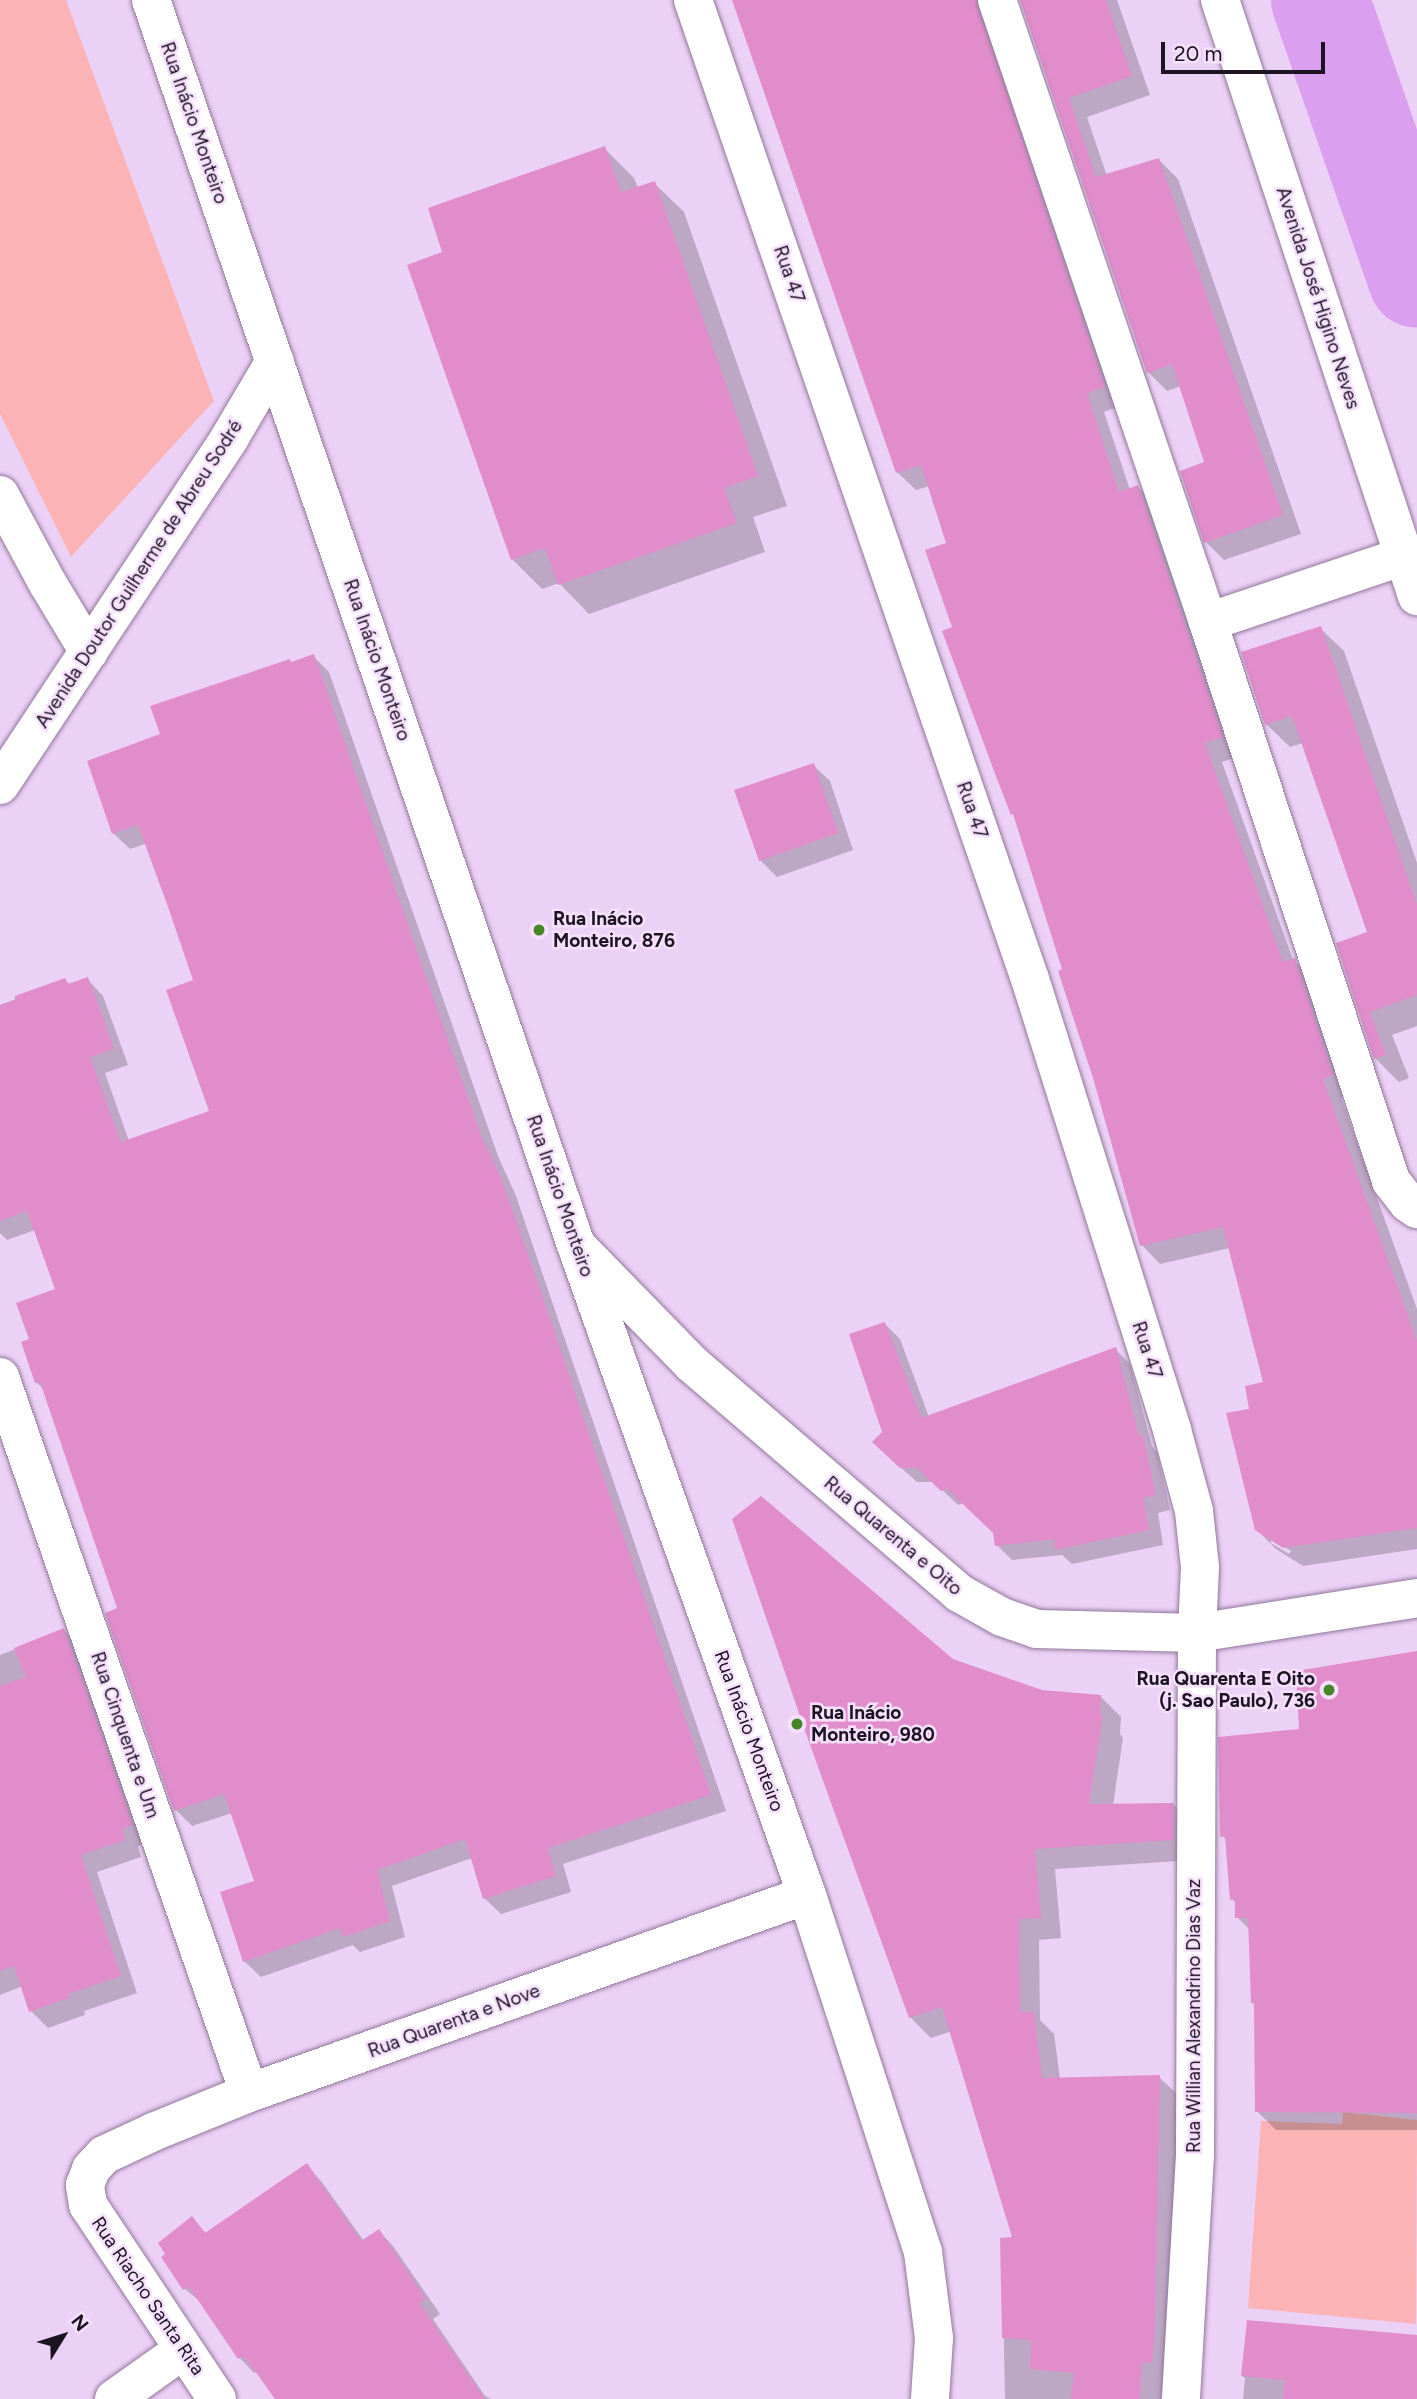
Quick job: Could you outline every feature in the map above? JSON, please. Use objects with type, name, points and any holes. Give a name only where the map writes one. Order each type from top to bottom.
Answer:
[{"type":"street","name":"Rua Inácio Monteiro","points":[[151,0],[576,1245],[807,1895],[923,2252],[934,2338],[930,2399]]},
{"type":"street","name":"Rua 47","points":[[693,0],[1030,979],[1168,1417],[1194,1511],[1200,1567],[1197,1633]]},
{"type":"street","points":[[998,0],[1208,622],[1391,1181],[1408,1203],[1417,1209]]},
{"type":"street","name":"Avenida José Higino Neves","points":[[1220,0],[1417,596]]},
{"type":"street","name":"Avenida Doutor Guilherme de Abreu Sodré","points":[[0,785],[230,437],[275,361]]},
{"type":"street","points":[[0,495],[89,652]]},
{"type":"street","points":[[1208,622],[1404,556]]},
{"type":"street","name":"Rua Quarenta e Oito","points":[[576,1245],[692,1364],[959,1593],[1002,1617],[1036,1629],[1197,1633],[1417,1598]]},
{"type":"street","name":"Rua Cinquenta e Um","points":[[0,1377],[250,2093]]},
{"type":"street","name":"Rua Willian Alexandrino Dias Vaz","points":[[1181,2399],[1195,2155],[1197,1633]]},
{"type":"street","name":"Rua Quarenta e Nove","points":[[104,2155],[250,2093],[807,1895]]},
{"type":"street","name":"Rua Riacho Santa Rita","points":[[104,2155],[91,2169],[85,2185],[88,2205],[217,2399]]},
{"type":"street","points":[[114,2399],[183,2350]]},
{"type":"shaded area","points":[[0,0],[66,0],[214,401],[71,557],[0,414]]},
{"type":"shaded area","points":[[1343,2112],[1417,2120],[1416,2324],[1248,2308],[1261,2121],[1342,2124]]},
{"type":"building","points":[[732,0],[976,0],[1105,387],[1087,393],[1119,492],[1138,485],[1223,737],[1205,743],[1283,962],[1295,958],[1333,1075],[1323,1079],[1417,1341],[1417,1528],[1283,1548],[1255,1530],[1226,1413],[1249,1409],[1245,1386],[1263,1382],[1223,1227],[1140,1246],[1094,1081],[1058,971],[1062,969],[1013,814],[1011,815],[997,779],[942,631],[952,627],[925,550],[946,543],[921,465],[896,473]]},
{"type":"building","points":[[1020,0],[1106,0],[1132,76],[1069,98],[1096,177],[1159,158],[1283,515],[1204,543],[1180,471],[1204,462],[1172,364],[1147,373]]},
{"type":"building","points":[[605,146],[621,192],[655,181],[758,476],[724,488],[737,523],[558,585],[545,548],[511,560],[407,265],[442,252],[428,208]]},
{"type":"building","points":[[1321,626],[1417,905],[1417,995],[1370,1012],[1386,1055],[1374,1059],[1336,943],[1367,932],[1292,716],[1265,725],[1241,652]]},
{"type":"building","points":[[314,654],[482,1138],[501,1178],[541,1292],[711,1795],[548,1848],[556,1876],[483,1899],[465,1839],[377,1870],[390,1921],[343,1937],[340,1928],[243,1962],[220,1892],[254,1881],[224,1794],[174,1811],[105,1613],[117,1608],[40,1382],[35,1383],[21,1342],[29,1339],[16,1303],[55,1289],[27,1211],[0,1221],[0,1005],[15,1000],[15,996],[65,978],[68,984],[88,977],[114,1049],[90,1057],[121,1142],[209,1111],[166,990],[193,980],[166,901],[138,825],[112,834],[87,761],[160,734],[150,706],[290,659],[291,662]]},
{"type":"building","points":[[814,763],[838,833],[759,861],[734,790]]},
{"type":"building","points":[[885,1322],[921,1418],[1116,1347],[1139,1436],[1143,1435],[1156,1495],[1143,1498],[1149,1530],[1055,1550],[1054,1539],[995,1546],[993,1533],[947,1489],[941,1491],[917,1468],[900,1468],[872,1442],[882,1432],[849,1334]]},
{"type":"building","points":[[761,1496],[953,1659],[1042,1690],[1101,1695],[1100,1715],[1103,1715],[1089,1804],[1174,1803],[1174,1840],[1035,1849],[1041,1918],[1019,1919],[1020,2012],[1034,2012],[1042,2078],[1160,2075],[1155,2327],[1152,2363],[1142,2362],[1140,2399],[1071,2399],[1074,2373],[1030,2369],[1031,2340],[1002,2338],[1000,2238],[1012,2237],[942,2007],[909,2018],[732,1519]]},
{"type":"building","points":[[64,1628],[133,1825],[122,1829],[125,1840],[81,1855],[121,1976],[68,1994],[69,1998],[29,2012],[14,1966],[0,1971],[0,1686],[26,1677],[14,1648]]},
{"type":"building","points":[[1417,1651],[1417,2113],[1255,2112],[1254,2003],[1251,2003],[1248,1918],[1235,1918],[1235,1899],[1230,1900],[1225,1836],[1220,1837],[1218,1737],[1299,1729],[1296,1671]]},
{"type":"building","points":[[307,2163],[361,2241],[379,2229],[426,2299],[419,2303],[485,2399],[275,2399],[244,2356],[238,2359],[189,2287],[183,2290],[161,2257],[165,2254],[158,2243],[192,2216],[205,2233]]},
{"type":"building","points":[[1247,2320],[1417,2335],[1417,2399],[1283,2399],[1285,2380],[1241,2376]]},
{"type":"waterway","points":[[1320,0],[1417,279]]},
{"type":"place","name":"Rua Inácio Monteiro, 876","points":[[539,930]]},
{"type":"place","name":"Rua Quarenta E Oito (j. Sao Paulo), 736","points":[[1329,1690]]},
{"type":"place","name":"Rua Inácio Monteiro, 980","points":[[797,1724]]}]
